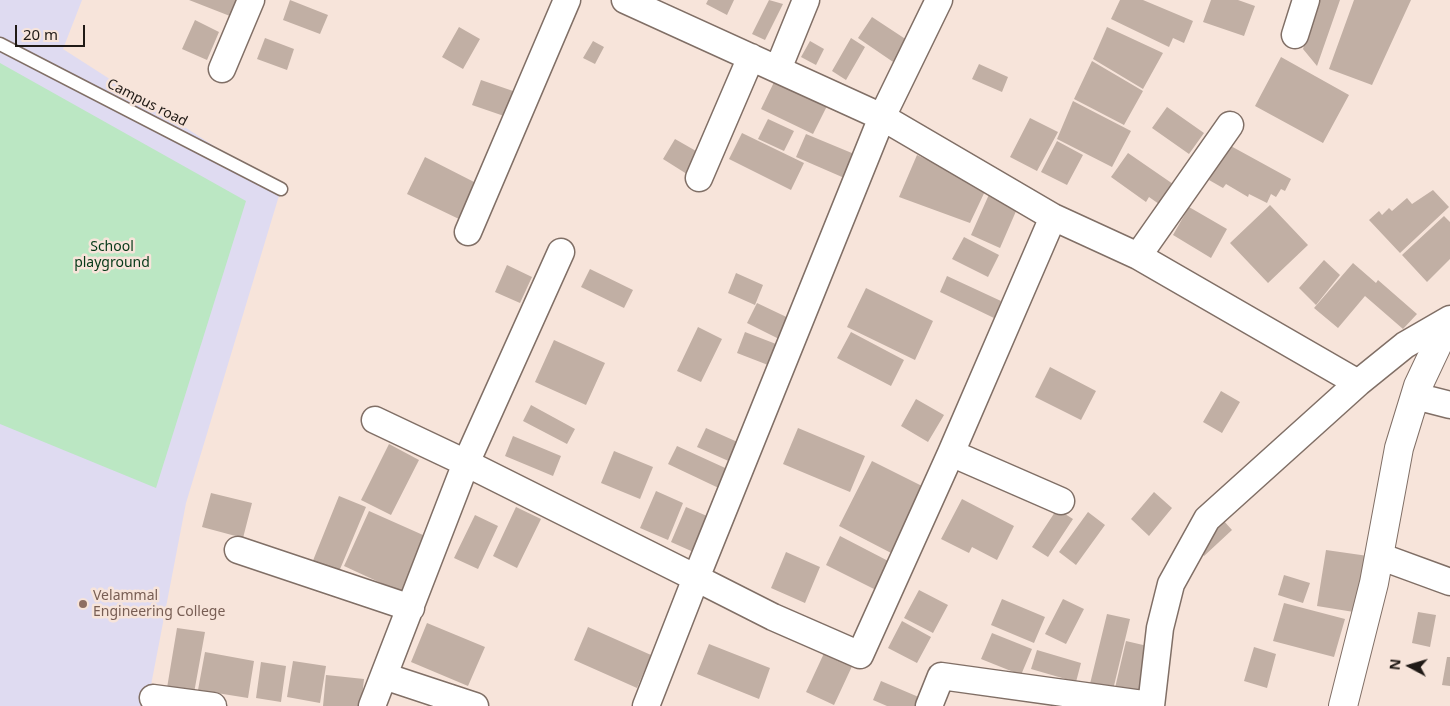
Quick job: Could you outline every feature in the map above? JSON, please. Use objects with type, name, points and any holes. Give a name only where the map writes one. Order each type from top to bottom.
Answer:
[{"type":"main road","points":[[1343,706],[1379,556],[1399,448],[1415,396],[1443,333],[1450,324]]},
{"type":"street","points":[[222,69],[250,0]]},
{"type":"street","points":[[468,232],[568,0]]},
{"type":"street","points":[[624,0],[882,117],[1053,217],[1138,256],[1358,383]]},
{"type":"street","points":[[778,69],[806,0]]},
{"type":"street","points":[[646,706],[882,117],[939,0]]},
{"type":"street","points":[[1295,36],[1306,0]]},
{"type":"street","points":[[699,178],[751,57]]},
{"type":"street","points":[[1138,256],[1230,125]]},
{"type":"street","points":[[375,420],[466,463],[773,617],[860,656],[951,453],[1053,217]]},
{"type":"street","points":[[372,706],[466,463],[561,252]]},
{"type":"street","points":[[929,706],[941,676],[1150,705],[1160,628],[1171,584],[1207,519],[1358,383],[1405,345],[1450,319]]},
{"type":"street","points":[[1415,396],[1450,405]]},
{"type":"street","points":[[951,453],[1061,501]]},
{"type":"street","points":[[238,550],[411,608]]},
{"type":"street","points":[[1379,556],[1450,582]]},
{"type":"street","points":[[384,676],[474,706]]},
{"type":"street","points":[[153,698],[213,706]]},
{"type":"lane","name":"Campus road","points":[[0,44],[281,189]]},
{"type":"shaded area","points":[[0,0],[82,0],[63,49],[281,189],[186,503],[147,706],[0,706]]},
{"type":"green space","name":"School playground","points":[[0,63],[246,201],[156,488],[0,424]]},
{"type":"building","points":[[189,0],[242,0],[235,18]]},
{"type":"building","points":[[290,0],[328,15],[320,34],[283,20]]},
{"type":"building","points":[[708,0],[734,0],[727,15],[706,4]]},
{"type":"building","points":[[769,0],[783,4],[765,40],[752,34]]},
{"type":"building","points":[[1120,0],[1143,0],[1193,21],[1184,43],[1173,38],[1169,47],[1111,19]]},
{"type":"building","points":[[1211,0],[1238,0],[1255,6],[1244,36],[1203,22]]},
{"type":"building","points":[[1319,0],[1340,0],[1317,66],[1303,49]]},
{"type":"building","points":[[1354,0],[1411,0],[1372,85],[1329,69]]},
{"type":"building","points":[[872,17],[913,44],[899,66],[858,38]]},
{"type":"building","points":[[195,20],[219,32],[207,60],[182,49]]},
{"type":"building","points":[[459,27],[480,39],[463,69],[442,57]]},
{"type":"building","points":[[1107,27],[1163,53],[1143,89],[1093,59]]},
{"type":"building","points":[[265,38],[294,49],[287,70],[257,59]]},
{"type":"building","points":[[851,38],[865,47],[846,80],[832,71]]},
{"type":"building","points":[[593,41],[604,47],[595,64],[583,58]]},
{"type":"building","points":[[810,41],[824,49],[816,65],[801,57]]},
{"type":"building","points":[[1281,57],[1349,95],[1323,143],[1255,106]]},
{"type":"building","points":[[1092,61],[1143,91],[1124,125],[1074,99]]},
{"type":"building","points":[[979,64],[1008,77],[1002,92],[972,79]]},
{"type":"building","points":[[777,76],[829,102],[813,134],[761,109]]},
{"type":"building","points":[[481,80],[513,91],[504,116],[472,105]]},
{"type":"building","points":[[1073,101],[1131,131],[1112,167],[1057,139]]},
{"type":"building","points":[[1167,107],[1204,133],[1189,154],[1152,128]]},
{"type":"building","points":[[1030,118],[1058,132],[1037,171],[1010,157]]},
{"type":"building","points":[[768,119],[794,131],[784,151],[758,139]]},
{"type":"building","points":[[742,133],[804,163],[791,190],[729,159]]},
{"type":"building","points":[[806,134],[859,156],[849,180],[796,157]]},
{"type":"building","points":[[675,139],[703,155],[690,176],[663,159]]},
{"type":"building","points":[[1057,141],[1083,155],[1067,185],[1041,172]]},
{"type":"building","points":[[1229,145],[1291,179],[1285,191],[1281,189],[1276,197],[1271,194],[1267,203],[1249,194],[1248,197],[1226,184],[1223,188],[1209,180]]},
{"type":"building","points":[[1128,153],[1173,184],[1159,204],[1149,197],[1146,202],[1111,177]]},
{"type":"building","points":[[917,155],[987,187],[970,223],[899,197]]},
{"type":"building","points":[[425,157],[478,184],[461,220],[407,194]]},
{"type":"building","points":[[991,190],[1020,202],[1000,248],[971,235]]},
{"type":"building","points":[[1433,190],[1449,207],[1400,253],[1369,220],[1379,211],[1382,215],[1389,208],[1392,211],[1407,198],[1412,204]]},
{"type":"building","points":[[1270,205],[1308,245],[1268,283],[1230,243]]},
{"type":"building","points":[[1189,207],[1227,229],[1211,258],[1173,235]]},
{"type":"building","points":[[1444,216],[1450,222],[1450,259],[1427,282],[1402,255]]},
{"type":"building","points":[[964,237],[999,255],[988,277],[952,259]]},
{"type":"building","points":[[1324,260],[1340,275],[1316,305],[1299,288]]},
{"type":"building","points":[[1353,263],[1376,283],[1378,280],[1417,314],[1403,329],[1365,296],[1338,328],[1314,308]]},
{"type":"building","points":[[507,265],[532,277],[520,303],[495,292]]},
{"type":"building","points":[[590,269],[633,290],[624,308],[581,287]]},
{"type":"building","points":[[736,273],[763,285],[755,305],[728,293]]},
{"type":"building","points":[[947,276],[1001,301],[994,318],[940,292]]},
{"type":"building","points":[[866,288],[933,321],[915,360],[847,327]]},
{"type":"building","points":[[757,303],[797,322],[787,343],[747,323]]},
{"type":"building","points":[[698,327],[722,339],[701,382],[677,371]]},
{"type":"building","points":[[745,332],[776,344],[768,365],[737,353]]},
{"type":"building","points":[[851,332],[904,360],[891,386],[837,358]]},
{"type":"building","points":[[554,340],[605,363],[586,405],[535,382]]},
{"type":"building","points":[[1050,367],[1096,391],[1081,420],[1035,397]]},
{"type":"building","points":[[1221,391],[1240,402],[1222,433],[1203,422]]},
{"type":"building","points":[[916,399],[944,415],[928,442],[901,426]]},
{"type":"building","points":[[531,405],[575,429],[567,444],[523,421]]},
{"type":"building","points":[[706,428],[742,444],[733,463],[697,447]]},
{"type":"building","points":[[798,428],[865,456],[850,492],[783,464]]},
{"type":"building","points":[[513,436],[561,456],[553,476],[505,456]]},
{"type":"building","points":[[389,444],[419,460],[391,515],[361,500]]},
{"type":"building","points":[[677,446],[734,472],[725,491],[668,464]]},
{"type":"building","points":[[614,451],[653,467],[640,499],[601,483]]},
{"type":"building","points":[[872,461],[928,489],[895,555],[839,526]]},
{"type":"building","points":[[656,491],[683,503],[668,540],[640,528]]},
{"type":"building","points":[[1154,492],[1172,508],[1149,536],[1131,519]]},
{"type":"building","points":[[211,493],[252,503],[243,538],[202,527]]},
{"type":"building","points":[[339,496],[366,507],[338,574],[312,563]]},
{"type":"building","points":[[962,499],[1014,526],[997,560],[972,547],[969,553],[941,539]]},
{"type":"building","points":[[516,507],[541,519],[517,568],[493,556]]},
{"type":"building","points":[[686,507],[714,519],[698,554],[671,542]]},
{"type":"building","points":[[1057,509],[1073,519],[1048,557],[1032,547]]},
{"type":"building","points":[[369,511],[432,539],[407,595],[344,566]]},
{"type":"building","points":[[1088,512],[1105,525],[1076,565],[1059,552]]},
{"type":"building","points":[[475,515],[498,526],[478,569],[454,558]]},
{"type":"building","points":[[1223,520],[1232,530],[1204,556],[1195,545]]},
{"type":"building","points":[[840,536],[894,564],[880,592],[826,565]]},
{"type":"building","points":[[1326,550],[1368,556],[1360,613],[1317,606]]},
{"type":"building","points":[[786,552],[820,567],[805,603],[771,588]]},
{"type":"building","points":[[1284,575],[1310,583],[1303,603],[1278,595]]},
{"type":"building","points":[[919,590],[948,605],[933,633],[904,618]]},
{"type":"building","points":[[1002,599],[1045,617],[1034,643],[991,625]]},
{"type":"building","points":[[1063,599],[1084,609],[1066,644],[1045,634]]},
{"type":"building","points":[[1284,603],[1345,619],[1334,657],[1273,641]]},
{"type":"building","points":[[1418,612],[1436,615],[1430,647],[1412,643]]},
{"type":"building","points":[[1107,614],[1130,619],[1112,694],[1089,688]]},
{"type":"building","points":[[902,621],[931,637],[917,663],[888,648]]},
{"type":"building","points":[[427,623],[485,647],[468,686],[411,662]]},
{"type":"building","points":[[588,627],[651,655],[637,688],[574,660]]},
{"type":"building","points":[[177,628],[205,632],[194,693],[167,688]]},
{"type":"building","points":[[992,633],[1032,649],[1021,675],[981,659]]},
{"type":"building","points":[[1126,641],[1156,648],[1146,695],[1115,688]]},
{"type":"building","points":[[709,644],[770,668],[759,699],[697,674]]},
{"type":"building","points":[[1254,647],[1276,654],[1267,688],[1244,681]]},
{"type":"building","points":[[826,649],[854,662],[834,705],[806,692]]},
{"type":"building","points":[[1037,650],[1081,663],[1076,682],[1031,669]]},
{"type":"building","points":[[205,652],[254,661],[248,698],[198,690]]},
{"type":"building","points":[[1447,657],[1450,657],[1450,686],[1442,685]]},
{"type":"building","points":[[293,661],[326,666],[320,703],[287,697]]},
{"type":"building","points":[[261,662],[286,666],[281,702],[256,698]]},
{"type":"building","points":[[326,675],[364,679],[361,706],[323,706]]},
{"type":"building","points":[[881,681],[928,701],[926,706],[887,706],[873,700]]},
{"type":"place","name":"Velammal Engineering College","points":[[83,604]]}]
